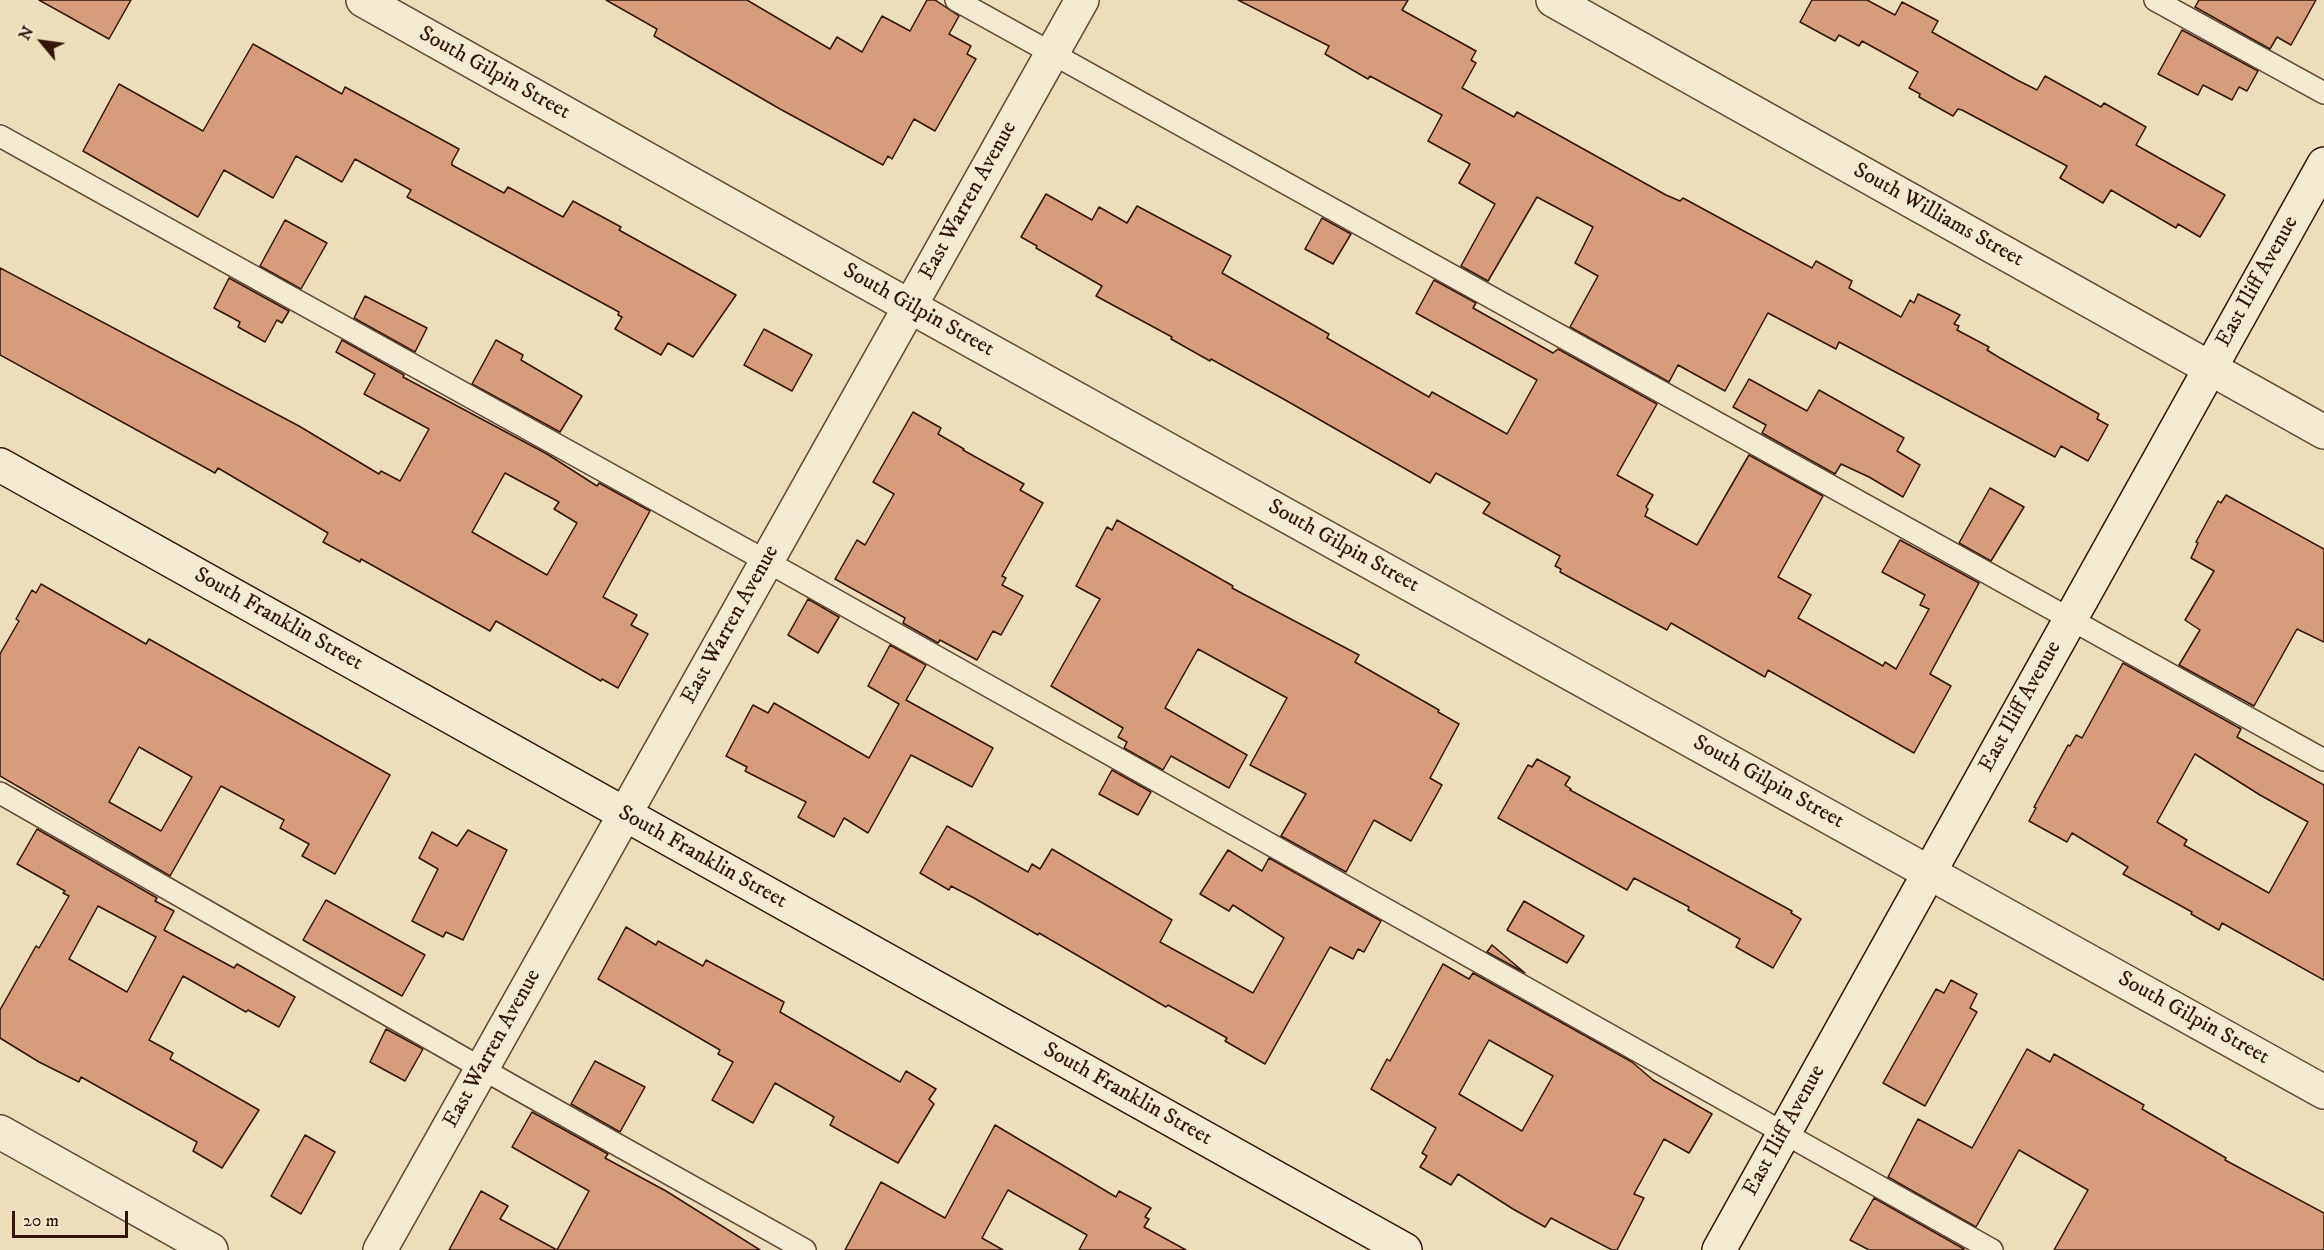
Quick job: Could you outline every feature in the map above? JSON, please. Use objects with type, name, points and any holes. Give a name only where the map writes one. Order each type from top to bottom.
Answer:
[{"type":"street","name":"South Gilpin Street","points":[[363,0],[910,307],[2324,1092]]},
{"type":"street","name":"East Warren Avenue","points":[[380,1250],[1082,0]]},
{"type":"street","name":"South Williams Street","points":[[1553,0],[2324,432]]},
{"type":"street","name":"East Iliff Avenue","points":[[1719,1250],[2324,164]]},
{"type":"street","name":"South Franklin Street","points":[[0,465],[1405,1250]]},
{"type":"street","points":[[0,1132],[210,1250]]},
{"type":"lane","points":[[956,0],[2324,760]]},
{"type":"lane","points":[[2155,0],[2324,93]]},
{"type":"lane","points":[[0,136],[766,561],[1783,1135],[1992,1250]]},
{"type":"lane","points":[[0,793],[805,1250]]},
{"type":"building","points":[[39,0],[131,0],[109,39]]},
{"type":"building","points":[[606,0],[747,0],[830,49],[837,37],[862,52],[882,16],[910,31],[927,0],[935,0],[959,16],[949,34],[971,46],[967,54],[976,59],[935,131],[914,119],[892,159],[888,156],[883,165],[654,36],[657,29]]},
{"type":"building","points":[[1238,0],[1408,0],[1402,10],[1476,51],[1471,60],[1476,63],[1462,88],[1514,117],[1517,112],[1666,195],[1680,201],[1683,198],[1812,268],[1816,261],[1852,281],[1849,288],[1901,317],[1910,300],[1914,303],[1918,294],[1960,315],[1954,324],[1959,326],[1957,330],[1989,347],[1987,350],[2000,358],[2099,414],[2097,419],[2108,425],[2088,461],[2061,446],[2055,457],[1839,342],[1836,349],[1768,313],[1725,391],[1678,365],[1669,382],[1570,327],[1598,276],[1575,263],[1593,227],[1537,197],[1488,281],[1461,266],[1495,204],[1459,183],[1470,164],[1428,141],[1442,115],[1370,76],[1368,79],[1325,54],[1329,46]]},
{"type":"building","points":[[1812,0],[1867,0],[1895,15],[1902,2],[1938,21],[1932,32],[2017,80],[2037,90],[2045,76],[2101,107],[2104,103],[2146,127],[2136,145],[2225,195],[2200,237],[2178,224],[2176,228],[2111,190],[2103,203],[2060,178],[2067,166],[1962,110],[1958,109],[1953,116],[1919,97],[1920,94],[1909,88],[1918,72],[1862,41],[1859,46],[1839,35],[1835,41],[1800,22]]},
{"type":"building","points":[[2199,0],[2316,0],[2291,45],[2277,37],[2270,49],[2195,7]]},
{"type":"building","points":[[2182,30],[2258,71],[2247,91],[2239,87],[2232,100],[2203,85],[2198,95],[2158,74]]},
{"type":"building","points":[[253,44],[342,94],[345,87],[459,149],[452,165],[504,193],[508,187],[563,217],[573,201],[621,227],[619,230],[736,295],[693,357],[668,343],[661,355],[615,329],[622,317],[618,315],[619,312],[407,197],[411,190],[355,159],[342,182],[296,156],[273,198],[224,170],[198,217],[83,151],[119,84],[203,131]]},
{"type":"building","points":[[1046,194],[1092,220],[1099,207],[1127,223],[1137,206],[1231,256],[1222,273],[1329,334],[1327,338],[1429,397],[1432,392],[1507,434],[1537,380],[1416,313],[1434,280],[1476,303],[1473,308],[1553,353],[1558,349],[1657,404],[1617,475],[1653,495],[1646,507],[1648,509],[1645,516],[1697,545],[1749,455],[1823,496],[1778,577],[1811,595],[1798,618],[1883,666],[1885,662],[1896,669],[1929,609],[1920,605],[1925,595],[1882,572],[1900,540],[1979,583],[1930,674],[1951,686],[1914,753],[1768,670],[1765,677],[1671,623],[1667,630],[1560,572],[1561,569],[1555,566],[1560,556],[1483,513],[1490,503],[1436,473],[1430,483],[1096,296],[1102,286],[1021,237]]},
{"type":"building","points":[[1322,218],[1351,234],[1333,264],[1305,249]]},
{"type":"building","points":[[285,220],[327,243],[301,289],[260,266]]},
{"type":"building","points":[[0,268],[299,426],[379,474],[381,471],[400,481],[429,429],[364,394],[375,374],[336,352],[342,340],[404,375],[403,377],[547,454],[597,486],[599,483],[650,511],[603,597],[637,615],[631,625],[648,634],[618,688],[602,679],[601,681],[496,621],[490,631],[361,559],[360,562],[323,542],[328,533],[218,468],[215,473],[0,355]],"holes":[[[505,473],[559,502],[554,509],[577,523],[547,575],[472,532]]]},
{"type":"building","points":[[229,278],[289,311],[282,323],[277,320],[265,342],[238,327],[240,322],[214,308]]},
{"type":"building","points":[[365,296],[427,328],[415,352],[354,318]]},
{"type":"building","points":[[764,329],[812,355],[792,391],[744,365]]},
{"type":"building","points":[[496,340],[523,355],[521,360],[582,396],[560,432],[472,384]]},
{"type":"building","points":[[1749,379],[1807,411],[1819,390],[1904,438],[1897,451],[1920,465],[1903,497],[1841,464],[1835,474],[1762,433],[1766,425],[1733,407]]},
{"type":"building","points":[[913,412],[941,428],[938,434],[1024,484],[1020,490],[1043,503],[1002,576],[1006,578],[1002,585],[1023,596],[1001,635],[993,631],[977,660],[940,640],[938,643],[903,623],[905,618],[835,579],[857,540],[865,545],[894,494],[873,482]]},
{"type":"building","points":[[1990,488],[2024,507],[1991,561],[1959,543]]},
{"type":"building","points":[[2226,495],[2324,549],[2324,642],[2297,629],[2254,706],[2179,665],[2200,630],[2185,620],[2214,571],[2191,558],[2198,543],[2196,542],[2218,501],[2221,503]]},
{"type":"building","points":[[1117,520],[1233,586],[1232,588],[1359,655],[1355,662],[1459,724],[1430,778],[1442,785],[1411,841],[1374,820],[1346,872],[1281,836],[1306,794],[1250,765],[1287,698],[1198,649],[1165,708],[1247,755],[1229,788],[1171,756],[1163,770],[1124,748],[1127,742],[1118,737],[1123,728],[1051,686],[1100,599],[1076,586],[1107,527],[1112,530]]},
{"type":"building","points":[[41,584],[146,644],[149,639],[390,775],[335,874],[302,856],[309,844],[280,828],[284,820],[221,786],[170,876],[0,776],[0,654],[19,621],[16,619],[32,590],[36,593]],"holes":[[[139,747],[192,777],[161,831],[109,802]]]},
{"type":"building","points":[[808,599],[839,617],[818,653],[788,635]]},
{"type":"building","points":[[890,645],[926,665],[906,700],[993,748],[972,787],[911,755],[868,833],[844,818],[834,837],[798,817],[806,802],[745,771],[747,767],[726,756],[753,705],[768,713],[774,703],[869,758],[899,704],[868,686]]},
{"type":"building","points":[[2123,663],[2241,729],[2237,737],[2324,785],[2324,980],[2222,923],[2219,930],[2191,914],[2192,912],[2123,874],[2128,867],[2072,833],[2067,842],[2029,821],[2036,808],[2034,807],[2068,745],[2070,746],[2076,735],[2082,738]],"holes":[[[2195,754],[2308,822],[2269,893],[2184,845],[2187,840],[2157,822]]]},
{"type":"building","points":[[1537,759],[1570,777],[1565,785],[1570,790],[1792,911],[1791,913],[1801,919],[1773,968],[1736,947],[1740,939],[1688,910],[1689,907],[1634,878],[1627,890],[1498,818],[1528,765],[1532,767]]},
{"type":"building","points":[[1112,770],[1151,792],[1138,815],[1099,794]]},
{"type":"building","points":[[947,826],[1028,872],[1032,864],[1040,869],[1052,849],[1172,920],[1160,942],[1253,993],[1284,938],[1233,905],[1229,911],[1200,894],[1228,850],[1262,871],[1269,858],[1381,921],[1364,952],[1358,949],[1353,959],[1330,947],[1265,1064],[1225,1041],[1227,1038],[1168,1005],[1166,1007],[1039,933],[1038,935],[951,886],[949,890],[920,873]]},
{"type":"building","points":[[37,829],[157,898],[155,901],[174,911],[164,930],[234,968],[237,964],[295,997],[279,1027],[248,1010],[246,1012],[183,976],[149,1040],[173,1053],[170,1059],[259,1110],[222,1168],[193,1151],[197,1142],[81,1077],[79,1082],[39,1062],[0,1038],[0,1010],[36,946],[39,948],[69,896],[63,893],[65,891],[17,864]],"holes":[[[98,906],[156,937],[127,992],[69,959]]]},
{"type":"building","points":[[468,830],[507,850],[463,940],[446,932],[443,937],[412,921],[438,869],[419,858],[432,832],[457,846]]},
{"type":"building","points":[[326,900],[425,955],[402,996],[303,940]]},
{"type":"building","points":[[1524,901],[1584,936],[1567,963],[1507,930]]},
{"type":"building","points":[[626,927],[656,945],[658,941],[703,966],[706,960],[784,1002],[780,1012],[900,1082],[906,1071],[936,1089],[929,1099],[934,1104],[898,1163],[830,1125],[834,1117],[775,1083],[753,1123],[712,1100],[733,1062],[718,1054],[720,1050],[598,979]]},
{"type":"building","points":[[1492,945],[1525,973],[1487,952]]},
{"type":"building","points":[[1443,964],[1469,979],[1473,973],[1632,1062],[1653,1080],[1712,1114],[1689,1153],[1664,1139],[1634,1194],[1644,1198],[1617,1250],[1612,1250],[1551,1218],[1545,1227],[1458,1174],[1451,1185],[1420,1167],[1427,1156],[1422,1153],[1436,1128],[1371,1089],[1387,1059],[1390,1061]],"holes":[[[1489,1040],[1553,1076],[1522,1131],[1459,1094]]]},
{"type":"building","points":[[1951,980],[1977,994],[1970,1008],[1977,1012],[1925,1106],[1883,1083],[1936,989],[1944,993]]},
{"type":"building","points":[[386,1029],[423,1049],[405,1081],[370,1062]]},
{"type":"building","points":[[2027,1049],[2050,1062],[2054,1054],[2144,1105],[2142,1109],[2226,1158],[2225,1160],[2324,1213],[2324,1250],[2054,1250],[2088,1190],[2019,1150],[1976,1227],[1888,1177],[1918,1119],[1972,1148]]},
{"type":"building","points":[[595,1061],[645,1087],[620,1132],[571,1104]]},
{"type":"building","points":[[532,1112],[608,1154],[605,1158],[666,1191],[760,1250],[557,1250],[589,1191],[512,1147]]},
{"type":"building","points":[[995,1125],[1116,1197],[1119,1191],[1151,1208],[1145,1217],[1149,1219],[1144,1227],[1186,1250],[1079,1250],[1087,1235],[1008,1190],[982,1238],[1003,1250],[845,1250],[881,1182],[945,1218]]},
{"type":"building","points":[[305,1135],[335,1152],[301,1214],[271,1196]]},
{"type":"building","points":[[481,1191],[508,1206],[500,1219],[557,1250],[449,1250]]},
{"type":"building","points":[[1874,1198],[1964,1249],[1869,1250],[1850,1240]]}]
